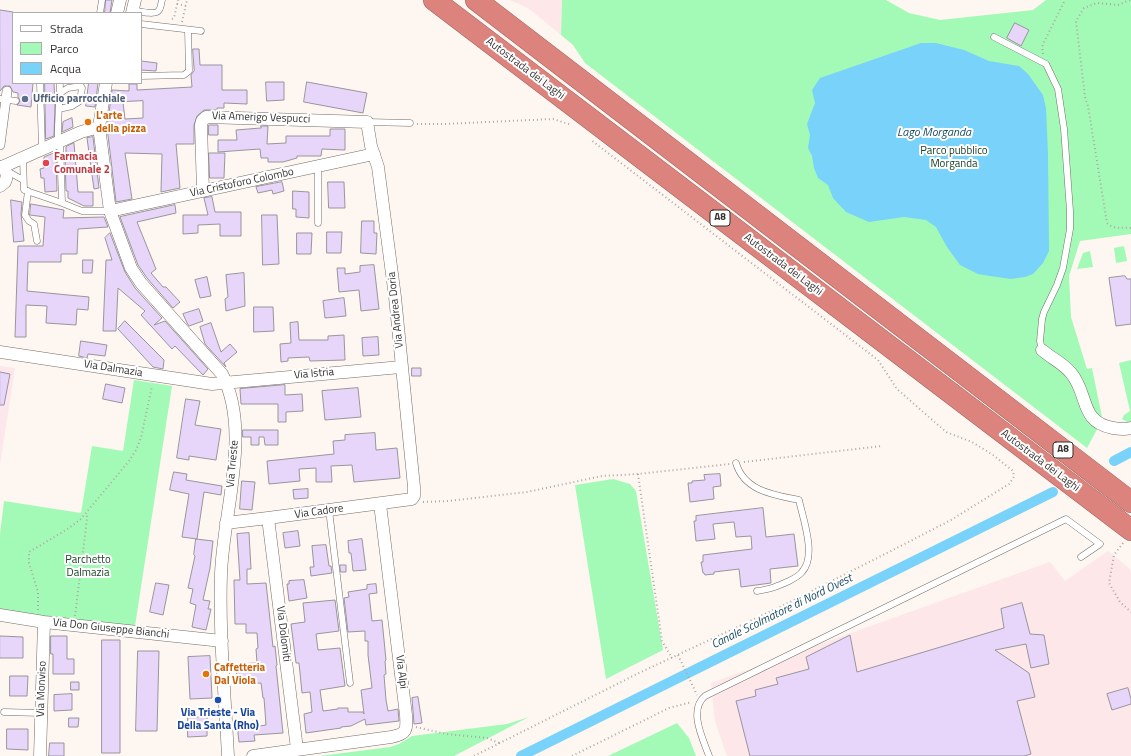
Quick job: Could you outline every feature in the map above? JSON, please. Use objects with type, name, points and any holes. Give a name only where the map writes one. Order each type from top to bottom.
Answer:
[{"type":"highway","name":"Autostrada dei Laghi","points":[[434,0],[1129,534]]},
{"type":"highway","name":"Autostrada dei Laghi","points":[[476,0],[1131,502]]},
{"type":"street","points":[[117,12],[120,0]]},
{"type":"street","name":"Via Trieste","points":[[106,84],[99,127],[110,211],[132,271],[222,374],[233,406],[235,442],[221,574],[222,641],[228,756]]},
{"type":"street","points":[[0,145],[4,96]]},
{"type":"street","name":"Via Amerigo Vespucci","points":[[203,191],[201,125],[202,121],[206,117],[367,122]]},
{"type":"street","name":"Via Andrea Doria","points":[[367,122],[378,167],[395,297],[414,487],[414,496],[412,499]]},
{"type":"street","points":[[0,186],[5,182],[4,170],[22,158],[81,132],[99,127]]},
{"type":"street","name":"Via Cristoforo Colombo","points":[[110,211],[374,154]]},
{"type":"street","points":[[1042,350],[1071,373],[1080,389],[1091,418],[1098,423],[1109,427],[1123,429],[1131,428]]},
{"type":"street","name":"Via Dalmazia","points":[[0,352],[212,384],[226,382]]},
{"type":"street","name":"Via Istria","points":[[226,382],[402,366]]},
{"type":"street","name":"Via Cadore","points":[[226,523],[412,499]]},
{"type":"street","name":"Via Alpi","points":[[380,504],[407,725]]},
{"type":"street","name":"Via Dolomiti","points":[[268,518],[297,749]]},
{"type":"street","name":"Via Don Giuseppe Bianchi","points":[[0,615],[74,625],[222,641]]},
{"type":"street","name":"Via Monviso","points":[[40,756],[41,621]]},
{"type":"street","points":[[253,756],[400,735],[404,732],[407,725]]},
{"type":"lane","points":[[100,12],[102,0]]},
{"type":"lane","points":[[133,8],[157,12],[160,10],[162,0]]},
{"type":"lane","points":[[142,24],[201,31]]},
{"type":"lane","points":[[142,76],[184,75],[189,71],[188,30]]},
{"type":"lane","points":[[994,37],[1046,64],[1058,89],[1064,130],[1070,229],[1063,268],[1042,320],[1040,341],[1042,350]]},
{"type":"lane","points":[[40,84],[42,149]]},
{"type":"lane","points":[[60,84],[58,126],[62,203]]},
{"type":"lane","points":[[59,109],[72,106],[80,101],[82,94],[80,84],[68,88],[60,93]]},
{"type":"lane","points":[[4,96],[16,101]]},
{"type":"lane","points":[[367,122],[410,123]]},
{"type":"lane","points":[[22,158],[24,190],[82,211],[110,211]]},
{"type":"lane","points":[[318,166],[318,223]]},
{"type":"lane","points":[[4,170],[23,180]]},
{"type":"lane","points":[[28,191],[25,215],[29,221],[34,224],[36,241]]},
{"type":"lane","points":[[736,463],[748,483],[769,494],[799,500],[809,545],[807,564],[802,572],[773,589],[757,591]]},
{"type":"lane","points":[[329,510],[350,683]]},
{"type":"lane","points":[[709,756],[698,723],[700,700],[705,696],[1066,519],[1100,544],[1081,557]]},
{"type":"lane","points":[[4,712],[41,713]]},
{"type":"path","points":[[167,21],[182,22],[187,0]]},
{"type":"path","points":[[1046,64],[1042,47],[1065,0]]},
{"type":"path","points":[[1130,0],[1118,5],[1097,3],[1084,8],[1076,21],[1085,97],[1088,106],[1099,168],[1101,192],[1107,223],[1116,228],[1131,228]]},
{"type":"path","points":[[177,4],[186,6]]},
{"type":"path","points":[[410,123],[444,124],[553,119],[571,125],[577,130]]},
{"type":"path","points":[[474,756],[555,714],[782,606],[951,520],[1009,484],[1014,477],[1013,471],[993,455],[972,442],[946,432],[898,389],[878,360],[590,139]]},
{"type":"path","points":[[41,621],[38,592],[28,563],[29,552],[74,524],[87,512],[129,461],[136,450],[144,426],[153,381]]},
{"type":"path","points":[[412,499],[425,502],[448,501],[527,492],[602,476],[638,474],[882,446]]},
{"type":"path","points":[[638,474],[662,641],[672,658]]},
{"type":"path","points":[[74,625],[87,512]]},
{"type":"path","points":[[1129,534],[1114,555],[1109,583],[1120,602],[1131,612]]},
{"type":"path","points":[[678,655],[694,688]]},
{"type":"path","points":[[572,756],[669,708],[700,700]]},
{"type":"path","points":[[407,725],[446,734],[487,738],[499,743]]},
{"type":"shaded area","points":[[510,0],[562,0],[561,35],[528,8]]},
{"type":"shaded area","points":[[0,366],[15,368],[0,464]]},
{"type":"shaded area","points":[[1108,551],[1131,570],[1131,756],[727,756],[715,721],[711,683],[1050,562],[1065,581]]},
{"type":"green space","name":"Parco pubblico Morganda","points":[[562,0],[886,0],[909,13],[940,20],[1033,10],[1046,0],[1131,0],[1131,234],[1080,241],[1069,276],[1071,317],[1087,369],[1092,368],[1102,417],[1101,422],[1087,448],[585,63],[573,45],[561,35]]},
{"type":"green space","points":[[1124,246],[1127,261],[1116,263],[1114,248]]},
{"type":"green space","points":[[1090,251],[1093,267],[1077,269],[1083,253]]},
{"type":"green space","points":[[1131,360],[1131,423],[1129,423],[1122,419],[1124,415],[1130,411],[1119,363]]},
{"type":"green space","name":"Parchetto Dalmazia","points":[[134,380],[172,386],[135,626],[0,611],[0,534],[4,501],[81,513],[92,446],[123,451]]},
{"type":"green space","points":[[613,479],[630,484],[636,491],[663,650],[606,679],[575,485]]},
{"type":"green space","points":[[529,717],[454,756],[320,756],[390,747],[399,744],[412,736],[507,724]]},
{"type":"green space","points":[[677,723],[689,738],[696,756],[608,756]]},
{"type":"water","name":"Lago Morganda","points":[[921,43],[936,43],[964,50],[989,61],[1019,66],[1028,74],[1043,95],[1046,108],[1048,154],[1049,251],[1043,263],[1033,274],[1011,279],[978,274],[960,265],[947,247],[936,227],[926,220],[904,217],[869,222],[846,212],[833,198],[828,185],[818,178],[814,168],[812,156],[808,148],[810,135],[807,124],[815,103],[812,90],[820,78]]},
{"type":"building","points":[[106,0],[112,0],[110,12],[105,12]]},
{"type":"building","points":[[0,10],[13,12],[12,84],[33,84],[31,107],[17,105],[20,101],[18,93],[13,92],[10,86],[4,86],[0,91]]},
{"type":"building","points":[[1015,23],[1029,30],[1021,46],[1007,38]]},
{"type":"building","points":[[193,49],[199,49],[200,65],[222,65],[222,90],[247,90],[247,104],[224,103],[224,108],[217,108],[217,110],[204,110],[197,116],[194,125],[194,144],[176,144],[180,188],[161,192],[162,154],[125,153],[132,199],[116,202],[107,127],[112,90],[129,91],[129,84],[137,84],[137,90],[192,87],[191,75],[194,71]],"holes":[[[143,101],[143,118],[125,119],[123,102]]]},
{"type":"building","points":[[142,61],[157,63],[156,71],[142,70]]},
{"type":"building","points":[[266,82],[284,82],[284,100],[267,101]]},
{"type":"building","points":[[307,82],[367,93],[363,113],[304,102]]},
{"type":"building","points":[[45,84],[54,84],[54,136],[46,139]]},
{"type":"building","points":[[89,84],[98,84],[95,107],[86,106]]},
{"type":"building","points":[[72,118],[73,127],[62,132],[63,122]]},
{"type":"building","points":[[209,125],[218,125],[218,135],[209,135]]},
{"type":"building","points":[[261,126],[268,126],[267,144],[286,143],[286,136],[330,136],[330,129],[345,129],[345,150],[322,149],[321,156],[297,156],[297,158],[283,162],[268,162],[268,158],[261,158],[260,149],[218,152],[218,140],[237,140],[236,130],[261,128]]},
{"type":"building","points":[[93,137],[99,188],[94,189],[87,138]]},
{"type":"building","points":[[74,143],[78,192],[93,192],[93,206],[84,206],[68,198],[68,191],[66,191],[65,153],[66,147]]},
{"type":"building","points":[[56,153],[57,191],[45,192],[44,178],[41,178],[40,169],[44,168],[44,157]]},
{"type":"building","points":[[209,153],[225,153],[224,178],[210,178]]},
{"type":"building","points":[[282,182],[284,191],[273,194],[272,190],[258,193],[256,187]]},
{"type":"building","points":[[328,182],[344,182],[345,208],[329,208]]},
{"type":"building","points":[[293,191],[309,192],[309,218],[296,217],[296,209],[293,209]]},
{"type":"building","points":[[212,197],[215,212],[241,212],[241,236],[220,236],[220,224],[198,225],[198,233],[183,234],[183,215],[208,215],[204,198]]},
{"type":"building","points":[[11,200],[22,202],[21,214],[24,241],[14,242]]},
{"type":"building","points":[[31,204],[64,210],[63,218],[104,217],[108,227],[78,229],[77,254],[61,254],[61,262],[28,262],[27,291],[89,297],[88,310],[77,309],[76,325],[46,323],[47,306],[26,305],[26,337],[15,337],[18,246],[43,246],[45,217],[30,215]]},
{"type":"building","points":[[175,205],[176,213],[137,222],[156,269],[151,273],[163,287],[166,287],[180,302],[173,308],[147,278],[138,265],[120,217]]},
{"type":"building","points":[[262,215],[277,215],[279,264],[263,265]]},
{"type":"building","points":[[362,221],[374,221],[374,233],[377,233],[376,254],[361,253]]},
{"type":"building","points":[[327,232],[342,232],[341,253],[327,253]]},
{"type":"building","points":[[110,233],[125,272],[135,288],[162,318],[154,325],[165,321],[208,369],[203,375],[175,346],[172,349],[141,315],[145,311],[118,288],[116,331],[103,331],[106,260],[112,260],[105,238]]},
{"type":"building","points":[[297,233],[312,233],[311,254],[297,254]]},
{"type":"building","points":[[83,260],[93,260],[92,273],[83,273]]},
{"type":"building","points":[[374,265],[379,309],[361,311],[359,290],[339,292],[337,268],[345,268],[345,274],[360,272],[360,266]]},
{"type":"building","points":[[244,273],[245,306],[226,311],[225,299],[228,297],[226,275]]},
{"type":"building","points":[[1125,276],[1127,279],[1131,279],[1131,324],[1116,326],[1109,278]]},
{"type":"building","points":[[207,277],[211,296],[200,298],[195,280]]},
{"type":"building","points":[[344,298],[346,316],[325,318],[323,301]]},
{"type":"building","points":[[254,307],[273,307],[274,331],[254,332]]},
{"type":"building","points":[[199,309],[203,321],[189,326],[183,314]]},
{"type":"building","points":[[125,321],[164,360],[163,369],[153,367],[118,329]]},
{"type":"building","points":[[298,322],[299,340],[328,340],[328,336],[344,335],[345,360],[310,361],[309,357],[288,358],[288,361],[281,362],[280,344],[291,343],[290,323]]},
{"type":"building","points":[[211,323],[221,352],[230,344],[237,352],[224,363],[226,367],[205,344],[200,327]]},
{"type":"building","points":[[378,337],[379,355],[363,356],[362,338]]},
{"type":"building","points":[[81,341],[107,345],[105,356],[88,354],[87,358],[79,356]]},
{"type":"building","points":[[412,368],[421,368],[421,376],[412,376]]},
{"type":"building","points":[[0,372],[10,374],[4,405],[0,405]]},
{"type":"building","points":[[106,384],[125,388],[122,403],[103,399]]},
{"type":"building","points":[[285,385],[285,395],[302,394],[303,411],[286,412],[286,422],[278,422],[278,404],[241,404],[240,389]]},
{"type":"building","points":[[358,388],[361,417],[325,420],[322,391]]},
{"type":"building","points":[[186,399],[200,401],[195,425],[221,429],[216,460],[189,456],[189,460],[177,458]]},
{"type":"building","points":[[243,430],[278,430],[278,445],[265,445],[264,437],[259,437],[259,445],[251,445],[251,437],[243,437]]},
{"type":"building","points":[[375,433],[376,450],[397,448],[400,478],[354,482],[352,465],[331,466],[332,482],[316,482],[316,468],[299,469],[300,481],[269,484],[267,461],[334,454],[333,441],[345,440],[345,435]]},
{"type":"building","points":[[174,472],[187,474],[186,480],[222,486],[221,495],[204,492],[197,539],[182,537],[189,494],[170,490]]},
{"type":"building","points":[[720,474],[721,486],[713,487],[714,499],[690,502],[688,483],[692,483],[692,481],[705,480],[704,475]]},
{"type":"building","points":[[242,481],[255,482],[252,510],[240,509]]},
{"type":"building","points":[[308,489],[308,498],[294,499],[293,490]]},
{"type":"building","points":[[763,508],[766,537],[794,534],[798,566],[770,569],[771,583],[741,587],[739,569],[714,572],[714,574],[705,575],[703,573],[701,562],[703,562],[703,555],[752,549],[751,536],[736,537],[734,522],[713,524],[715,539],[696,541],[694,521],[696,521],[696,516]]},
{"type":"building","points":[[298,531],[300,546],[285,548],[283,533]]},
{"type":"building","points":[[249,533],[251,569],[247,569],[247,584],[266,583],[273,647],[275,646],[283,733],[254,735],[255,741],[239,742],[237,724],[247,723],[248,728],[266,725],[264,698],[261,683],[237,684],[236,664],[257,663],[257,633],[246,633],[246,624],[235,624],[234,580],[240,580],[237,534]]},
{"type":"building","points":[[196,539],[213,541],[210,568],[203,600],[210,601],[208,609],[211,609],[206,630],[192,627],[196,605],[190,603],[193,589],[188,588],[195,556]]},
{"type":"building","points":[[362,539],[366,570],[353,571],[348,541]]},
{"type":"building","points":[[326,545],[329,566],[331,566],[332,573],[311,576],[310,567],[314,567],[312,546]]},
{"type":"building","points":[[340,565],[346,565],[346,572],[341,572]]},
{"type":"building","points":[[304,580],[307,598],[289,601],[287,584],[289,584],[289,581]]},
{"type":"building","points":[[156,583],[169,585],[163,615],[150,612]]},
{"type":"building","points":[[376,584],[377,593],[369,594],[372,621],[382,620],[386,660],[386,674],[384,675],[386,700],[388,711],[398,709],[399,721],[366,725],[365,719],[351,726],[306,733],[304,714],[312,712],[310,692],[302,693],[299,663],[296,663],[291,624],[305,622],[303,603],[335,600],[339,631],[316,634],[318,650],[340,648],[345,686],[320,690],[323,711],[348,708],[348,712],[363,712],[364,714],[361,690],[372,688],[368,641],[365,641],[365,631],[348,632],[344,598],[349,597],[348,592],[367,589],[367,585]]},
{"type":"building","points":[[1022,603],[1030,634],[1044,635],[1049,664],[1031,668],[1026,644],[995,650],[1029,673],[1035,697],[1017,701],[1031,754],[1024,756],[750,756],[736,701],[756,696],[755,690],[778,684],[776,678],[809,669],[806,657],[850,635],[857,672],[1004,628],[1001,609]]},
{"type":"building","points":[[0,636],[23,637],[23,658],[0,658]]},
{"type":"building","points":[[51,636],[67,636],[67,659],[74,659],[74,674],[53,674]]},
{"type":"building","points":[[102,640],[120,640],[120,753],[102,753]]},
{"type":"building","points":[[138,651],[159,651],[157,731],[136,731]]},
{"type":"building","points":[[210,656],[212,698],[190,699],[188,657]]},
{"type":"building","points":[[10,676],[28,676],[27,696],[10,696]]},
{"type":"building","points":[[71,682],[79,682],[79,690],[71,690]]},
{"type":"building","points":[[1128,688],[1131,704],[1112,710],[1107,694]]},
{"type":"building","points":[[72,694],[72,710],[54,711],[54,695]]},
{"type":"building","points":[[418,697],[422,723],[414,724],[412,698]]},
{"type":"building","points":[[188,717],[207,717],[207,736],[188,737]]},
{"type":"building","points":[[69,718],[79,718],[78,727],[69,727]]},
{"type":"building","points":[[7,729],[28,729],[28,750],[7,749]]},
{"type":"building","points":[[50,743],[64,743],[64,756],[49,756]]},
{"type":"waterway","name":"Canale Scolmatore di Nord Ovest","points":[[1114,461],[1131,452]]},
{"type":"waterway","name":"Canale Scolmatore di Nord Ovest","points":[[521,756],[1053,492]]},
{"type":"place","name":"Ufficio parrocchiale","points":[[25,99]]},
{"type":"place","name":"L'arte della pizza","points":[[88,122]]},
{"type":"place","name":"Farmacia Comunale 2","points":[[46,163]]},
{"type":"place","name":"Caffetteria Dal Viola","points":[[206,674]]},
{"type":"place","name":"Via Trieste - Via Della Santa (Rho)","points":[[218,700]]}]
